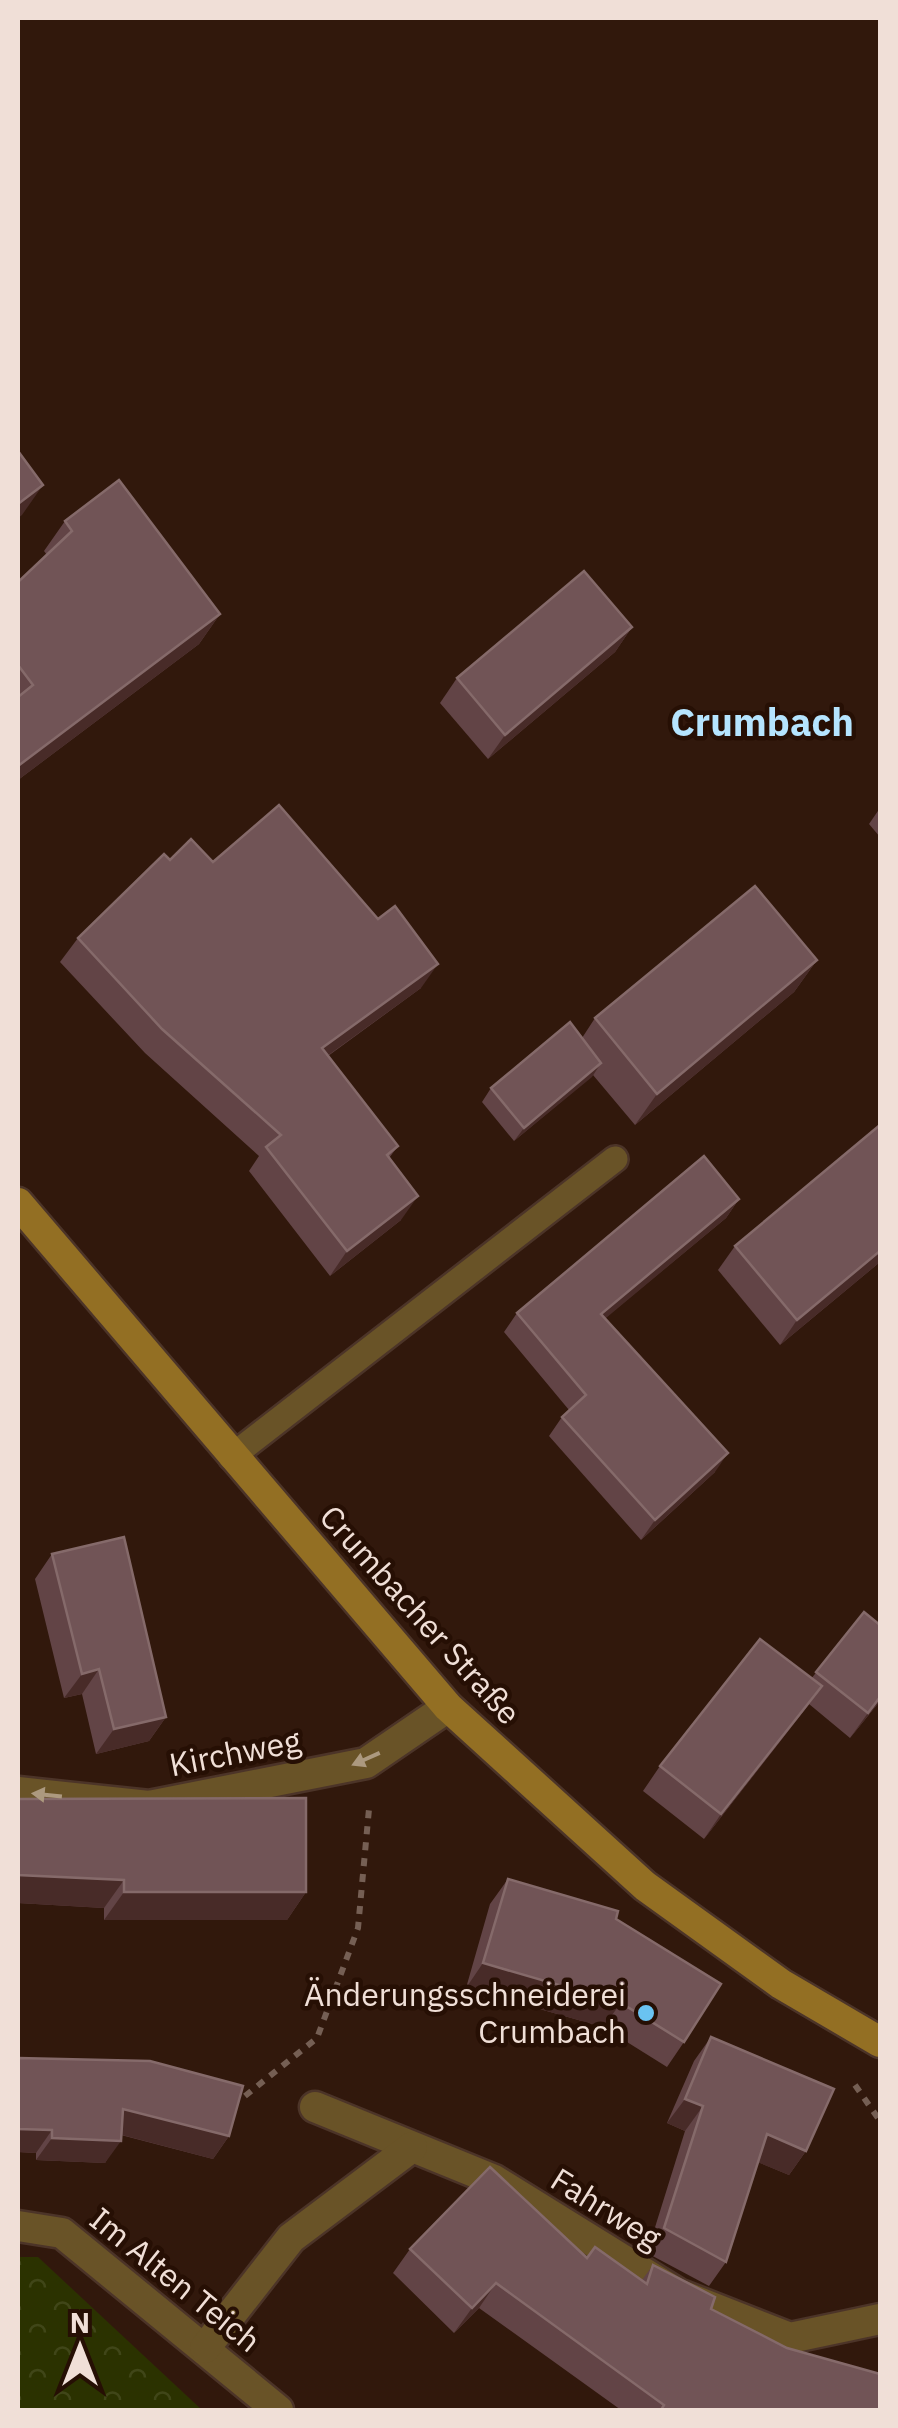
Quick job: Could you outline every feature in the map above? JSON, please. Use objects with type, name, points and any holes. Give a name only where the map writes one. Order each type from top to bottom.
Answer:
[{"type":"main road","name":"Crumbacher Straße","points":[[18,1203],[448,1707],[646,1886],[781,1984],[880,2042]]},
{"type":"street","name":"Kirchweg","points":[[18,1792],[149,1806],[366,1763],[448,1707]]},
{"type":"street","name":"Fahrweg","points":[[316,2107],[494,2180],[678,2294],[790,2338],[880,2320]]},
{"type":"street","points":[[204,2348],[292,2238],[412,2148]]},
{"type":"street","name":"Im Alten Teich","points":[[18,2226],[62,2233],[278,2410]]},
{"type":"lane","points":[[231,1456],[615,1160]]},
{"type":"path","points":[[245,2096],[317,2038],[358,1928],[370,1824],[366,1763]]},
{"type":"path","points":[[226,2093],[316,2107]]},
{"type":"green space","points":[[18,2257],[38,2257],[202,2410],[18,2410]]},
{"type":"building","points":[[18,451],[43,485],[18,504]]},
{"type":"building","points":[[119,480],[220,614],[18,766],[18,697],[33,685],[18,665],[18,582],[72,531],[65,521]]},
{"type":"building","points":[[584,571],[632,627],[505,735],[457,678]]},
{"type":"building","points":[[279,805],[378,919],[395,906],[438,964],[322,1048],[398,1146],[387,1155],[418,1196],[347,1251],[266,1147],[281,1135],[162,1029],[78,938],[164,854],[170,860],[191,839],[213,862]]},
{"type":"building","points":[[755,886],[817,960],[657,1094],[595,1018]]},
{"type":"building","points":[[570,1022],[601,1063],[524,1128],[491,1088]]},
{"type":"building","points":[[880,1125],[880,1251],[797,1320],[735,1246]]},
{"type":"building","points":[[704,1156],[739,1199],[601,1314],[728,1453],[655,1520],[562,1417],[586,1395],[517,1313]]},
{"type":"building","points":[[124,1537],[166,1717],[114,1729],[99,1669],[82,1674],[52,1554]]},
{"type":"building","points":[[864,1612],[880,1625],[880,1697],[868,1713],[816,1672]]},
{"type":"building","points":[[760,1639],[822,1686],[721,1814],[660,1766]]},
{"type":"building","points":[[306,1798],[306,1892],[124,1892],[124,1880],[18,1875],[18,1799]]},
{"type":"building","points":[[508,1879],[618,1911],[616,1919],[721,1984],[684,2042],[621,2003],[483,1963]]},
{"type":"building","points":[[711,2037],[834,2089],[806,2151],[767,2134],[726,2262],[664,2228],[703,2106],[685,2099]]},
{"type":"building","points":[[18,2058],[150,2061],[243,2086],[229,2136],[123,2109],[121,2141],[52,2138],[52,2130],[18,2129]]},
{"type":"building","points":[[490,2167],[587,2258],[595,2247],[647,2284],[653,2265],[715,2297],[711,2309],[787,2348],[880,2374],[880,2410],[661,2410],[664,2405],[496,2283],[472,2308],[410,2249]]},
{"type":"place","name":"Änderungsschneiderei Crumbach","points":[[646,2013]]},
{"type":"district","name":"Crumbach","points":[[762,723]]}]
